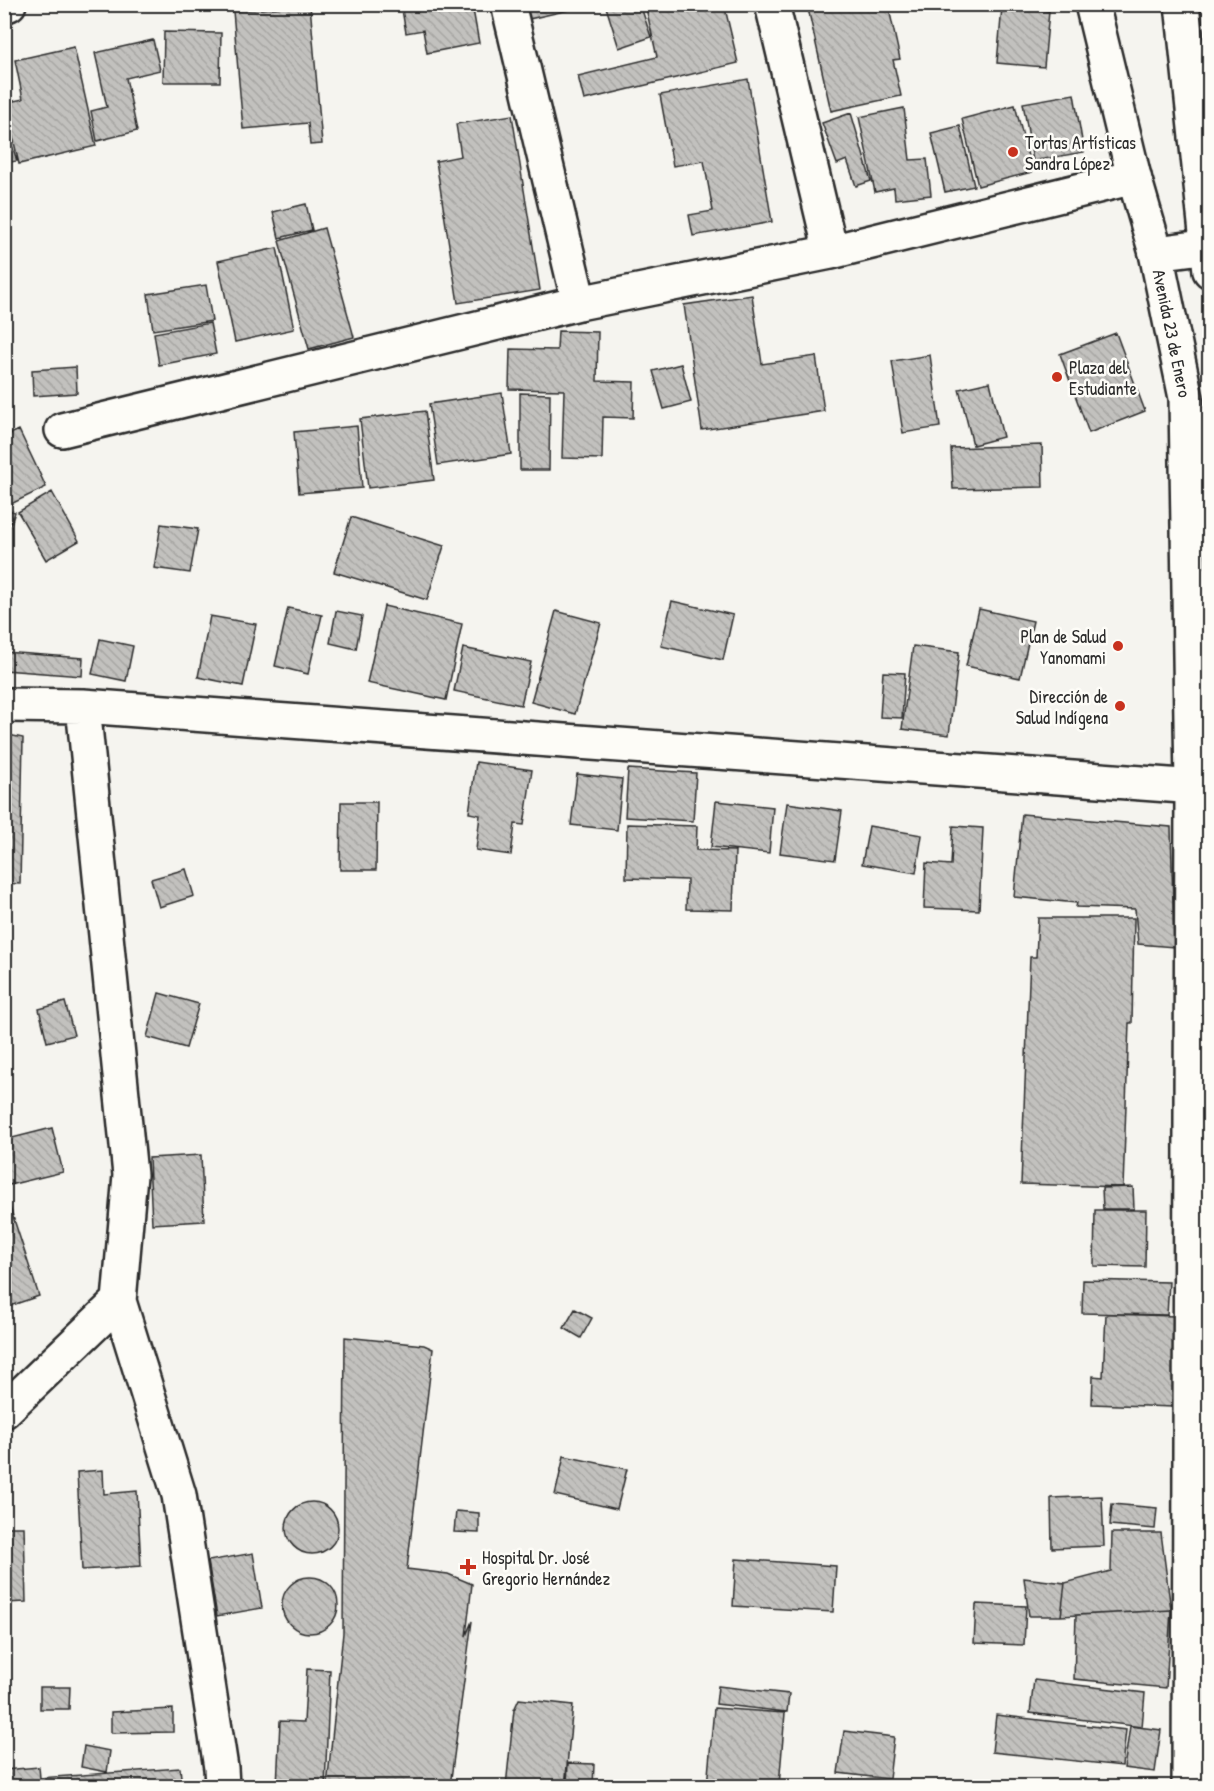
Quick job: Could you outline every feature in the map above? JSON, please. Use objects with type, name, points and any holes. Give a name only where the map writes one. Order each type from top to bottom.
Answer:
[{"type":"street","points":[[4,6],[9,4]]},
{"type":"street","points":[[508,4],[579,303]]},
{"type":"street","points":[[772,4],[831,252]]},
{"type":"street","name":"Avenida 23 de Enero","points":[[1092,4],[1134,177],[1156,253],[1186,398],[1201,787],[1189,1786]]},
{"type":"street","points":[[1156,253],[1209,255],[1182,4]]},
{"type":"street","points":[[62,430],[579,303],[831,252],[1134,177]]},
{"type":"street","points":[[4,705],[83,706],[1201,787]]},
{"type":"street","points":[[83,706],[130,1175],[119,1301],[179,1495],[222,1768],[222,1786]]},
{"type":"street","points":[[4,1411],[119,1301]]},
{"type":"building","points":[[401,4],[472,4],[479,43],[427,53],[423,30],[406,33]]},
{"type":"building","points":[[516,4],[578,4],[578,8],[520,21]]},
{"type":"building","points":[[615,4],[640,4],[651,37],[619,48],[606,7]]},
{"type":"building","points":[[661,4],[724,4],[738,63],[584,100],[578,76],[657,57],[646,8]]},
{"type":"building","points":[[807,4],[888,4],[900,59],[893,60],[901,96],[831,111]]},
{"type":"building","points":[[310,5],[322,144],[310,145],[308,123],[243,129],[233,11]]},
{"type":"building","points":[[1002,7],[1049,11],[1044,67],[997,63]]},
{"type":"building","points":[[164,32],[221,33],[220,82],[163,82]]},
{"type":"building","points":[[153,40],[160,70],[126,78],[137,131],[97,141],[91,111],[107,107],[95,53]]},
{"type":"building","points":[[74,47],[96,146],[19,164],[5,103],[23,99],[15,60]]},
{"type":"building","points":[[748,79],[772,222],[693,236],[689,215],[713,211],[704,161],[673,166],[660,95]]},
{"type":"building","points":[[1074,94],[1084,152],[1033,161],[1023,103]]},
{"type":"building","points":[[1015,105],[1032,172],[978,186],[962,119]]},
{"type":"building","points":[[904,108],[910,160],[927,159],[931,195],[895,199],[894,188],[875,192],[859,117]]},
{"type":"building","points":[[851,113],[871,181],[856,186],[847,160],[837,164],[822,123]]},
{"type":"building","points":[[512,115],[540,290],[458,303],[436,161],[461,156],[456,124]]},
{"type":"building","points":[[4,120],[17,161],[4,163]]},
{"type":"building","points":[[960,126],[974,186],[945,192],[931,133]]},
{"type":"building","points":[[306,204],[312,230],[279,238],[273,212]]},
{"type":"building","points":[[324,228],[354,337],[309,349],[279,241]]},
{"type":"building","points":[[277,248],[294,329],[235,342],[218,261]]},
{"type":"building","points":[[206,285],[212,321],[153,330],[148,294]]},
{"type":"building","points":[[752,295],[762,364],[816,356],[824,411],[702,430],[684,305]]},
{"type":"building","points":[[210,323],[216,354],[159,365],[154,333]]},
{"type":"building","points":[[558,331],[598,332],[597,381],[634,382],[633,418],[603,417],[602,459],[562,458],[564,390],[509,389],[510,349],[557,350]]},
{"type":"building","points":[[1116,333],[1145,411],[1089,433],[1060,354]]},
{"type":"building","points":[[930,355],[940,427],[903,433],[892,361]]},
{"type":"building","points":[[681,364],[691,402],[664,409],[653,371]]},
{"type":"building","points":[[76,367],[77,393],[33,396],[32,370]]},
{"type":"building","points":[[990,382],[1003,437],[973,445],[959,389]]},
{"type":"building","points":[[502,393],[511,454],[438,465],[429,404]]},
{"type":"building","points":[[520,393],[550,394],[549,470],[520,470]]},
{"type":"building","points":[[425,411],[434,480],[368,488],[360,419]]},
{"type":"building","points":[[357,426],[362,488],[299,493],[294,432]]},
{"type":"building","points":[[19,430],[46,487],[9,505],[4,496],[4,437]]},
{"type":"building","points":[[1042,445],[1043,487],[953,489],[951,448]]},
{"type":"building","points":[[52,492],[79,541],[46,560],[18,512]]},
{"type":"building","points":[[4,509],[15,512],[4,544]]},
{"type":"building","points":[[351,517],[444,546],[427,600],[334,572]]},
{"type":"building","points":[[161,524],[198,529],[190,573],[154,568]]},
{"type":"building","points":[[672,601],[733,615],[723,660],[661,646]]},
{"type":"building","points":[[384,606],[462,624],[446,700],[367,683]]},
{"type":"building","points":[[288,608],[322,615],[308,674],[275,666]]},
{"type":"building","points":[[979,609],[1033,621],[1020,678],[966,666]]},
{"type":"building","points":[[336,611],[362,616],[356,649],[330,643]]},
{"type":"building","points":[[556,611],[601,623],[575,714],[531,702]]},
{"type":"building","points":[[210,616],[256,624],[243,686],[198,677]]},
{"type":"building","points":[[100,639],[133,646],[126,681],[92,674]]},
{"type":"building","points":[[913,646],[959,652],[949,735],[902,729]]},
{"type":"building","points":[[463,648],[531,662],[521,705],[454,691]]},
{"type":"building","points":[[4,652],[83,658],[82,676],[4,670]]},
{"type":"building","points":[[883,672],[905,673],[902,718],[880,717]]},
{"type":"building","points":[[4,734],[23,738],[20,884],[4,883]]},
{"type":"building","points":[[476,762],[532,770],[524,825],[515,824],[511,855],[476,850],[480,815],[469,813]]},
{"type":"building","points":[[628,769],[696,773],[693,821],[625,817]]},
{"type":"building","points":[[577,774],[622,779],[617,830],[571,825]]},
{"type":"building","points":[[716,801],[773,807],[769,853],[711,847]]},
{"type":"building","points":[[341,802],[377,802],[376,870],[340,870]]},
{"type":"building","points":[[787,803],[842,811],[835,860],[780,853]]},
{"type":"building","points":[[1022,814],[1171,827],[1174,947],[1138,944],[1135,909],[1076,907],[1077,903],[1014,897]]},
{"type":"building","points":[[627,824],[697,826],[696,850],[735,851],[733,910],[686,909],[687,880],[626,878]]},
{"type":"building","points":[[869,826],[922,835],[916,873],[862,864]]},
{"type":"building","points":[[953,826],[983,828],[979,910],[924,908],[926,863],[951,865]]},
{"type":"building","points":[[186,869],[194,896],[159,907],[151,879]]},
{"type":"building","points":[[1038,918],[1134,918],[1132,1023],[1129,1023],[1123,1187],[1021,1184],[1030,957],[1036,957]]},
{"type":"building","points":[[159,993],[199,1004],[186,1048],[147,1037]]},
{"type":"building","points":[[65,1002],[74,1035],[47,1042],[39,1009]]},
{"type":"building","points":[[52,1128],[63,1172],[5,1186],[4,1140]]},
{"type":"building","points":[[201,1155],[204,1221],[152,1224],[149,1158]]},
{"type":"building","points":[[1133,1187],[1134,1209],[1103,1209],[1102,1188]]},
{"type":"building","points":[[4,1192],[39,1296],[4,1308]]},
{"type":"building","points":[[1095,1210],[1146,1210],[1145,1267],[1094,1266]]},
{"type":"building","points":[[1083,1280],[1169,1282],[1167,1315],[1082,1313]]},
{"type":"building","points":[[575,1309],[592,1318],[581,1338],[564,1328]]},
{"type":"building","points":[[1106,1314],[1176,1316],[1173,1407],[1092,1404],[1093,1376],[1103,1377]]},
{"type":"building","points":[[345,1337],[424,1345],[433,1349],[407,1569],[448,1574],[472,1584],[466,1636],[472,1621],[450,1786],[327,1786],[343,1633]]},
{"type":"building","points":[[564,1456],[627,1469],[617,1509],[555,1495]]},
{"type":"building","points":[[103,1470],[104,1494],[137,1491],[141,1566],[82,1570],[77,1472]]},
{"type":"building","points":[[1102,1496],[1104,1546],[1052,1548],[1051,1498]]},
{"type":"building","points":[[307,1502],[317,1502],[331,1509],[338,1528],[331,1547],[317,1554],[307,1554],[297,1550],[290,1543],[286,1533],[286,1523],[290,1513],[297,1506]]},
{"type":"building","points":[[1112,1504],[1157,1508],[1155,1529],[1110,1525]]},
{"type":"building","points":[[456,1511],[479,1513],[479,1533],[454,1532]]},
{"type":"building","points":[[4,1527],[24,1527],[26,1602],[4,1603]]},
{"type":"building","points":[[1112,1533],[1161,1533],[1171,1610],[1061,1616],[1065,1583],[1111,1571]]},
{"type":"building","points":[[253,1553],[262,1608],[217,1616],[208,1561]]},
{"type":"building","points":[[736,1559],[836,1566],[833,1612],[733,1606]]},
{"type":"building","points":[[310,1577],[321,1579],[330,1585],[336,1594],[338,1605],[336,1616],[330,1625],[321,1631],[310,1633],[299,1631],[290,1625],[284,1616],[282,1605],[284,1594],[290,1585],[299,1579]]},
{"type":"building","points":[[1024,1578],[1065,1583],[1061,1616],[1029,1616]]},
{"type":"building","points":[[976,1604],[1026,1606],[1024,1645],[974,1643]]},
{"type":"building","points":[[1171,1610],[1166,1688],[1074,1679],[1076,1615]]},
{"type":"building","points":[[307,1669],[330,1670],[325,1786],[277,1786],[280,1721],[304,1722]]},
{"type":"building","points":[[1034,1680],[1145,1693],[1142,1727],[1030,1713]]},
{"type":"building","points":[[718,1686],[789,1694],[787,1712],[716,1704]]},
{"type":"building","points":[[40,1687],[70,1687],[69,1709],[40,1709]]},
{"type":"building","points":[[519,1699],[573,1705],[565,1786],[506,1786],[514,1710]]},
{"type":"building","points":[[714,1708],[785,1713],[779,1786],[707,1786]]},
{"type":"building","points":[[173,1709],[173,1732],[111,1733],[111,1712]]},
{"type":"building","points":[[996,1715],[1126,1730],[1122,1766],[992,1752]]},
{"type":"building","points":[[1130,1726],[1161,1730],[1155,1772],[1124,1768]]},
{"type":"building","points":[[844,1731],[894,1737],[889,1779],[838,1773]]},
{"type":"building","points":[[84,1746],[110,1751],[107,1772],[81,1767]]},
{"type":"building","points":[[568,1763],[594,1764],[593,1786],[567,1786]]},
{"type":"building","points":[[39,1767],[40,1778],[180,1768],[182,1786],[4,1786],[4,1770]]},
{"type":"place","name":"Tortas Artísticas Sandra López","points":[[1013,152]]},
{"type":"place","name":"Plaza del Estudiante","points":[[1057,377]]},
{"type":"place","name":"Plan de Salud Yanomami","points":[[1118,646]]},
{"type":"place","name":"Dirección de Salud Indígena","points":[[1120,706]]},
{"type":"place","name":"Hospital Dr. José Gregorio Hernández","points":[[468,1567]]}]
